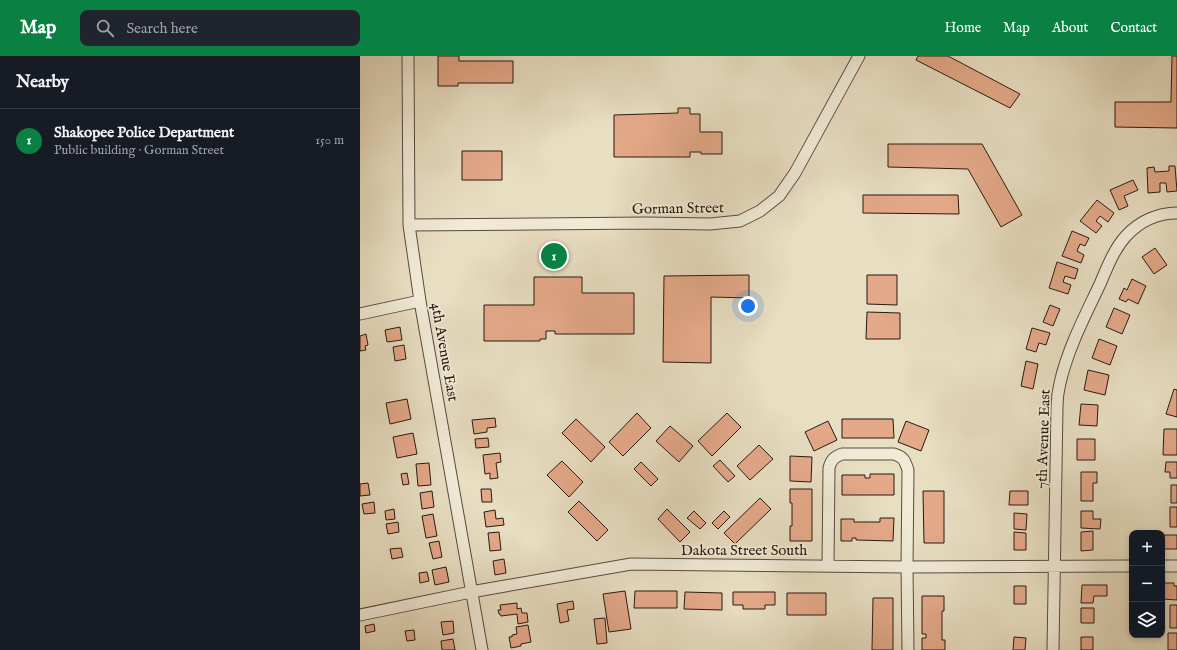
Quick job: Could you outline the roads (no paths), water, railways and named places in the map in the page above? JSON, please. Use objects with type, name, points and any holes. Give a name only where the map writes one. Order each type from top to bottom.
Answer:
[{"type":"street","name":"4th Avenue East","points":[[408,56],[409,225],[420,301],[482,650]]},
{"type":"street","name":"Gorman Street","points":[[409,225],[638,223],[710,224],[740,221],[760,211],[779,196],[795,173],[859,56]]},
{"type":"street","name":"7th Avenue East","points":[[1054,650],[1056,407],[1059,384],[1072,345],[1114,254],[1124,237],[1137,225],[1152,217],[1177,213]]},
{"type":"street","points":[[360,314],[420,301]]},
{"type":"street","points":[[828,566],[830,461],[835,456],[842,454],[894,454],[900,456],[905,462],[908,470],[908,650]]},
{"type":"street","name":"Dakota Street South","points":[[360,615],[471,592],[631,564],[907,567],[1129,566]]},
{"type":"street","points":[[1165,566],[1177,566]]},
{"type":"place","name":"Shakopee Police Department","points":[[554,256]]}]
